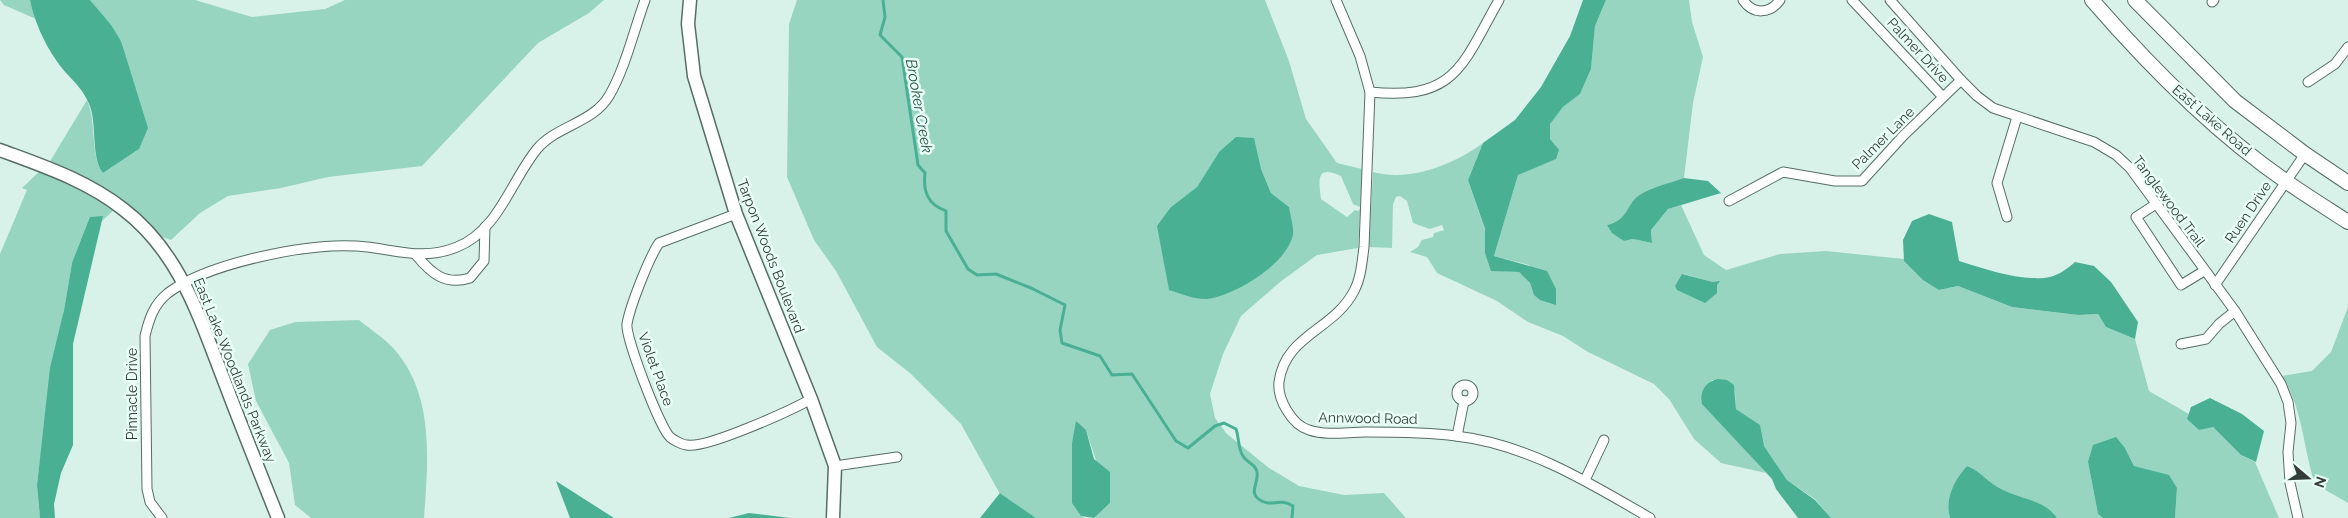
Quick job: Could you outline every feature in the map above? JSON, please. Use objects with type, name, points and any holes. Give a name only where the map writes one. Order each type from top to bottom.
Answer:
[{"type":"main road","name":"East Lake Road","points":[[2092,0],[2150,64],[2212,123],[2286,182],[2348,222]]},
{"type":"main road","points":[[2135,0],[2235,101],[2305,154],[2348,183]]},
{"type":"street","name":"Pinnacle Drive","points":[[162,518],[150,502],[147,488],[145,336],[149,320],[158,303],[168,294],[185,284],[228,266],[270,254],[328,246],[357,246],[416,255],[458,247],[476,237],[485,227],[541,144],[596,110],[609,96],[645,0]]},
{"type":"street","name":"Tarpon Woods Boulevard","points":[[690,0],[688,24],[694,76],[736,214],[811,399],[835,466],[833,518]]},
{"type":"street","name":"Annwood Road","points":[[1336,0],[1360,56],[1370,92],[1361,270],[1354,292],[1341,309],[1321,329],[1297,343],[1285,358],[1279,383],[1282,401],[1290,416],[1307,430],[1326,434],[1396,432],[1458,436],[1510,449],[1585,480],[1650,518]]},
{"type":"street","points":[[1370,92],[1411,93],[1432,88],[1445,82],[1464,63],[1498,0]]},
{"type":"street","points":[[1743,0],[1751,9],[1764,11],[1771,9],[1780,0]]},
{"type":"street","name":"Palmer Drive","points":[[1852,0],[1943,97]]},
{"type":"street","name":"Tanglewood Trail","points":[[1890,0],[1961,80],[1977,96],[1993,108],[2094,142],[2116,155],[2130,168],[2235,311],[2281,384],[2288,402],[2291,423],[2288,452],[2290,483],[2298,518]]},
{"type":"street","points":[[2308,82],[2335,64],[2348,47]]},
{"type":"street","name":"Palmer Lane","points":[[1729,201],[1783,172],[1835,181],[1862,181],[1903,136],[1961,80]]},
{"type":"street","points":[[2007,217],[1997,183],[2017,117]]},
{"type":"street","name":"East Lake Woodlands Parkway","points":[[0,150],[80,181],[123,209],[151,234],[185,284],[278,518]]},
{"type":"street","name":"Ruen Drive","points":[[2215,286],[2305,154]]},
{"type":"street","points":[[2156,204],[2136,217],[2170,270],[2181,285],[2204,271]]},
{"type":"street","name":"Violet Place","points":[[736,214],[659,243],[651,254],[627,325],[628,339],[660,420],[670,437],[687,445],[703,444],[787,412],[811,399]]},
{"type":"street","points":[[416,255],[434,274],[445,281],[470,278],[484,261],[485,227]]},
{"type":"street","points":[[2181,344],[2206,339],[2235,311]]},
{"type":"street","points":[[1458,436],[1464,401]]},
{"type":"street","points":[[1585,480],[1604,440]]},
{"type":"street","points":[[835,466],[897,457]]},
{"type":"shaded area","points":[[0,0],[30,0],[36,19],[4,5]]},
{"type":"shaded area","points":[[30,0],[90,0],[111,25],[121,41],[148,128],[139,149],[103,173],[99,167],[95,150],[90,106],[83,92],[60,66],[47,46]]},
{"type":"shaded area","points":[[90,0],[195,0],[252,17],[325,9],[345,0],[604,0],[589,13],[538,43],[422,166],[328,177],[281,188],[228,196],[200,213],[171,240],[159,236],[49,163],[87,100],[92,118],[96,158],[103,173],[139,149],[130,75],[121,41]]},
{"type":"shaded area","points":[[797,0],[1265,0],[1289,61],[1306,119],[1337,163],[1362,169],[1360,207],[1353,204],[1341,176],[1327,172],[1320,176],[1321,199],[1347,217],[1355,210],[1358,211],[1360,209],[1358,248],[1317,255],[1280,282],[1241,316],[1223,354],[1210,394],[1215,418],[1227,434],[1269,468],[1299,486],[1344,495],[1384,493],[1406,518],[1094,518],[1110,503],[1086,430],[1072,443],[1073,470],[1081,516],[1085,518],[1036,518],[1000,494],[961,424],[911,374],[877,347],[836,271],[814,240],[787,177],[789,24]],"holes":[[[1219,152],[1261,169],[1271,193],[1289,207],[1206,299],[1169,289],[1162,248],[1171,207],[1197,187]]]},
{"type":"shaded area","points":[[1583,0],[1606,0],[1595,26],[1591,69],[1580,94],[1563,107],[1550,124],[1550,139],[1559,150],[1556,159],[1518,175],[1494,256],[1547,271],[1556,289],[1556,305],[1540,300],[1534,295],[1530,283],[1519,272],[1491,271],[1485,253],[1485,229],[1468,180],[1483,143],[1515,120],[1541,87],[1570,36]]},
{"type":"shaded area","points":[[1606,0],[1689,0],[1692,22],[1703,57],[1693,103],[1684,178],[1638,196],[1623,216],[1614,223],[1607,225],[1624,241],[1633,239],[1652,243],[1651,230],[1668,209],[1681,205],[1704,255],[1726,270],[1780,254],[1826,251],[1904,259],[1939,290],[1958,286],[2012,307],[2078,315],[2098,314],[2106,327],[2135,339],[2149,391],[2189,414],[2188,419],[2213,427],[2241,455],[2255,462],[2279,518],[2175,518],[2177,489],[2150,472],[2134,466],[2125,448],[2088,462],[2098,514],[2103,518],[2057,518],[2045,506],[2004,490],[1967,466],[1958,477],[1952,490],[1948,504],[1950,518],[1831,518],[1815,499],[1787,480],[1764,446],[1751,419],[1736,409],[1735,391],[1727,380],[1712,380],[1701,401],[1766,473],[1721,463],[1694,439],[1669,399],[1654,384],[1588,352],[1563,336],[1528,322],[1497,301],[1437,273],[1427,257],[1410,252],[1418,247],[1422,240],[1433,237],[1434,233],[1444,230],[1442,225],[1430,229],[1413,223],[1407,201],[1400,196],[1396,197],[1393,204],[1392,248],[1369,247],[1373,172],[1387,175],[1402,175],[1431,170],[1458,158],[1483,143],[1468,180],[1485,230],[1485,253],[1501,271],[1519,272],[1530,283],[1534,295],[1529,265],[1494,256],[1518,175],[1533,167],[1550,139],[1550,123],[1563,107],[1580,94],[1591,69],[1595,26]],"holes":[[[1683,274],[1713,282],[1675,286]]]},
{"type":"shaded area","points":[[1236,137],[1254,138],[1261,169],[1271,193],[1289,207],[1293,234],[1289,245],[1271,267],[1258,277],[1218,297],[1202,299],[1169,290],[1157,226],[1171,207],[1197,187],[1219,152]]},
{"type":"shaded area","points":[[41,170],[65,179],[115,209],[102,221],[103,216],[72,263],[44,425],[37,485],[40,518],[0,518],[0,254],[27,190],[22,188]]},
{"type":"shaded area","points":[[1684,178],[1708,181],[1721,193],[1668,209],[1651,230],[1652,243],[1633,239],[1624,241],[1612,233],[1607,225],[1614,223],[1623,216],[1634,199],[1643,193]]},
{"type":"shaded area","points":[[1929,214],[1952,222],[1959,261],[2001,273],[2033,278],[2057,275],[2075,262],[2094,266],[2111,282],[2138,322],[2135,339],[2106,327],[2098,314],[2078,315],[2012,307],[1958,286],[1939,290],[1923,280],[1904,261],[1903,240],[1912,221]]},
{"type":"shaded area","points":[[103,216],[73,344],[73,445],[61,473],[54,504],[55,518],[40,518],[37,485],[50,368],[64,310],[72,263],[90,217]]},
{"type":"shaded area","points":[[1682,274],[1713,282],[1720,281],[1717,285],[1717,293],[1705,303],[1677,290],[1675,286]]},
{"type":"shaded area","points":[[2348,307],[2348,503],[2315,484],[2299,415],[2282,376],[2312,371],[2331,352]]},
{"type":"shaded area","points":[[359,320],[394,349],[407,367],[417,387],[423,408],[426,430],[427,474],[424,518],[311,518],[295,505],[289,463],[256,401],[248,364],[270,330],[295,322]]},
{"type":"shaded area","points":[[1718,379],[1727,380],[1734,385],[1736,409],[1760,425],[1764,446],[1787,480],[1815,500],[1831,518],[1798,518],[1776,489],[1772,479],[1702,404],[1704,388],[1710,382]]},
{"type":"shaded area","points":[[2210,398],[2242,414],[2264,431],[2256,462],[2241,455],[2213,427],[2199,430],[2187,419],[2191,407]]},
{"type":"shaded area","points":[[1076,421],[1086,430],[1094,459],[1110,472],[1110,503],[1094,518],[1081,516],[1072,503],[1072,443]]},
{"type":"shaded area","points":[[2116,437],[2125,448],[2134,466],[2169,475],[2177,488],[2175,518],[2103,518],[2098,514],[2088,462],[2093,445]]},
{"type":"shaded area","points":[[1967,466],[2004,490],[2045,506],[2057,518],[1950,518],[1948,504],[1952,490],[1958,477]]},
{"type":"shaded area","points":[[556,481],[614,518],[570,518]]},
{"type":"shaded area","points":[[1001,494],[1036,518],[980,518]]},
{"type":"shaded area","points":[[749,513],[790,518],[729,518]]},
{"type":"waterway","name":"Brooker Creek","points":[[883,0],[885,17],[880,35],[902,57],[918,165],[925,173],[926,191],[930,201],[946,211],[946,231],[968,269],[977,275],[996,274],[1031,288],[1065,305],[1060,330],[1062,343],[1100,356],[1112,375],[1132,374],[1176,441],[1188,448],[1215,426],[1224,423],[1236,429],[1241,453],[1256,469],[1255,494],[1264,502],[1283,502],[1293,506],[1292,518]]}]
